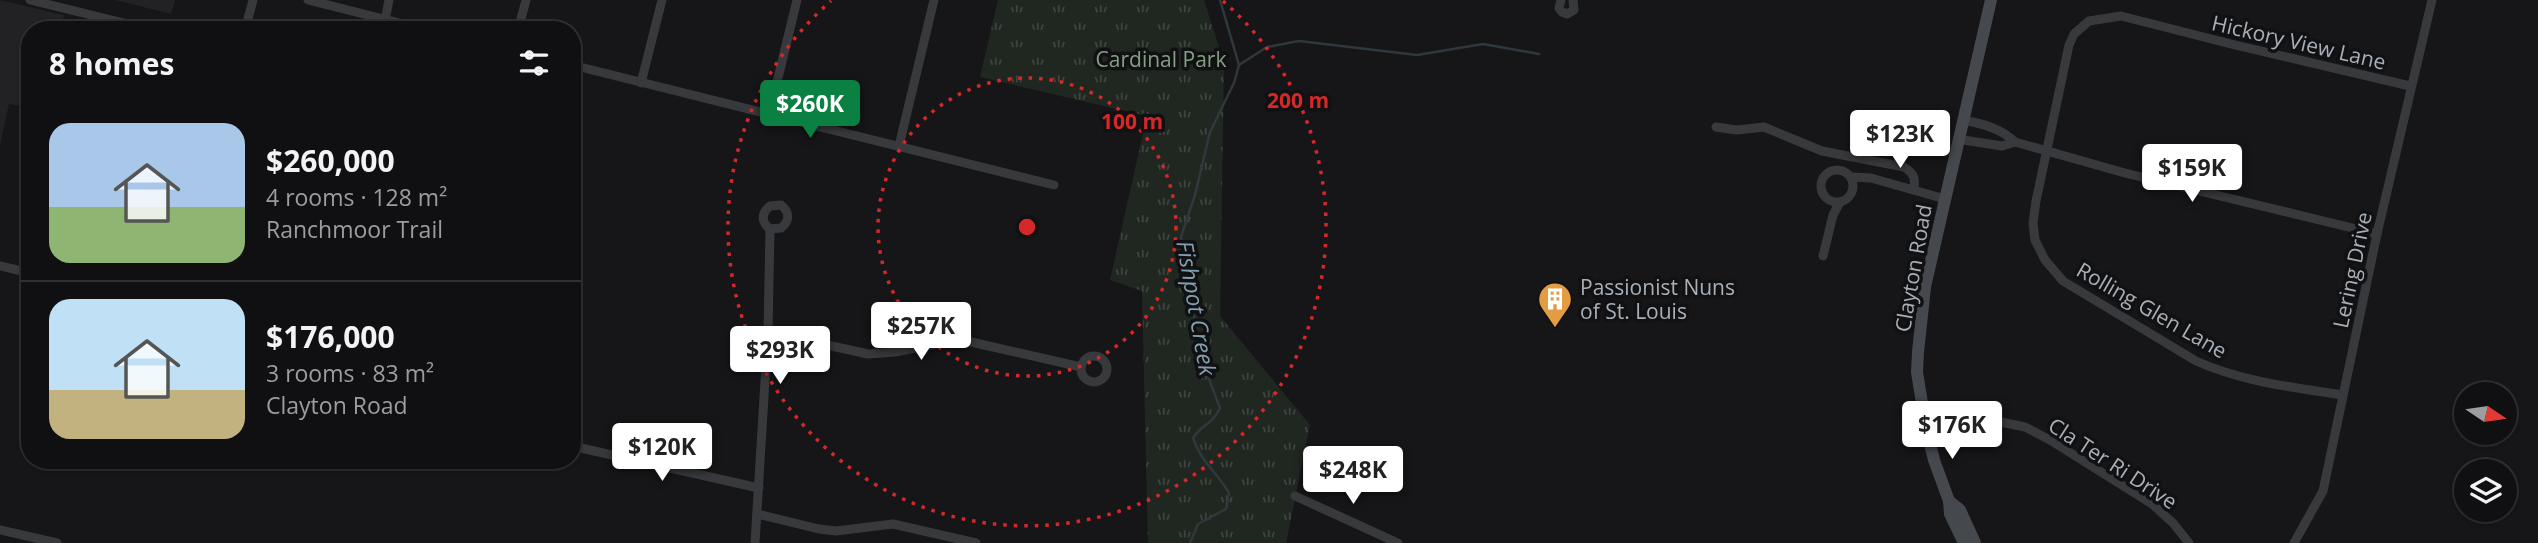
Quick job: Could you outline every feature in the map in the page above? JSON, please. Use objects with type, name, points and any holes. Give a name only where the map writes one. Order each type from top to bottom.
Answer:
[{"type":"main road","name":"Clayton Road","points":[[1964,543],[1950,514],[1950,501],[1934,460],[1926,428],[1917,372],[1919,329],[1924,288],[1991,0]]},
{"type":"main road","name":"Clayton Road","points":[[1950,501],[1960,510],[1975,543]]},
{"type":"street","points":[[30,0],[115,21]]},
{"type":"street","points":[[248,21],[253,0]]},
{"type":"street","points":[[308,0],[388,21]]},
{"type":"street","points":[[384,20],[389,0]]},
{"type":"street","points":[[520,21],[526,0]]},
{"type":"street","points":[[642,83],[662,0]]},
{"type":"street","points":[[769,115],[797,0]]},
{"type":"street","points":[[899,146],[934,0]]},
{"type":"street","points":[[1561,0],[1559,8],[1567,14],[1574,10],[1573,0]]},
{"type":"street","name":"Lering Drive","points":[[2294,543],[2323,491],[2377,234],[2432,0]]},
{"type":"street","points":[[93,21],[94,16]]},
{"type":"street","name":"Hickory View Lane","points":[[2098,19],[2121,16],[2235,46],[2410,86]]},
{"type":"street","name":"Rolling Glen Lane","points":[[2098,19],[2082,25],[2069,45],[2033,223],[2035,240],[2045,260],[2063,281],[2212,368],[2255,381],[2342,395]]},
{"type":"street","points":[[581,67],[1054,185]]},
{"type":"street","points":[[1962,120],[2006,133],[2015,142]]},
{"type":"street","points":[[1716,127],[1737,130],[1764,127],[1822,151],[1904,167],[1912,172],[1915,178],[1914,190]]},
{"type":"street","points":[[1957,139],[2002,146],[2015,142],[2047,149],[2125,173],[2377,234]]},
{"type":"street","points":[[1840,202],[1825,198],[1820,189],[1822,179],[1828,171],[1838,169],[1851,177],[1871,178],[1945,199]]},
{"type":"street","points":[[1823,256],[1833,215],[1840,202],[1852,192],[1851,177]]},
{"type":"street","points":[[755,543],[768,332],[770,229]]},
{"type":"street","points":[[0,266],[21,271]]},
{"type":"street","points":[[768,332],[868,354],[895,352],[950,341],[971,342],[1081,367]]},
{"type":"street","name":"Cla Ter Ri Drive","points":[[1926,428],[1976,419],[2025,427],[2152,504],[2173,523],[2189,543]]},
{"type":"street","points":[[581,448],[759,488]]},
{"type":"street","points":[[1295,496],[1398,543]]},
{"type":"street","points":[[757,514],[836,531],[892,524],[976,543]]},
{"type":"street","points":[[0,530],[57,543]]},
{"type":"shaded area","points":[[0,0],[64,15],[63,21],[21,21],[21,106],[9,104],[0,145]]},
{"type":"shaded area","points":[[115,0],[175,0],[171,14]]},
{"type":"green space","name":"Cardinal Park","points":[[998,0],[1204,0],[1224,63],[1220,316],[1310,425],[1286,543],[1148,543],[1142,291],[1110,280],[1147,116],[980,77]]},
{"type":"waterway","name":"Fishpot Creek","points":[[1190,543],[1198,524],[1226,509],[1229,493],[1200,454],[1193,438],[1214,418],[1220,408],[1201,358],[1181,237],[1195,195],[1210,132],[1234,83],[1239,65],[1220,0]]},
{"type":"waterway","points":[[1239,65],[1267,47],[1299,41],[1417,55],[1483,44],[1539,54]]},
{"type":"place","name":"Passionist Nuns of St. Louis","points":[[1555,329]]}]
